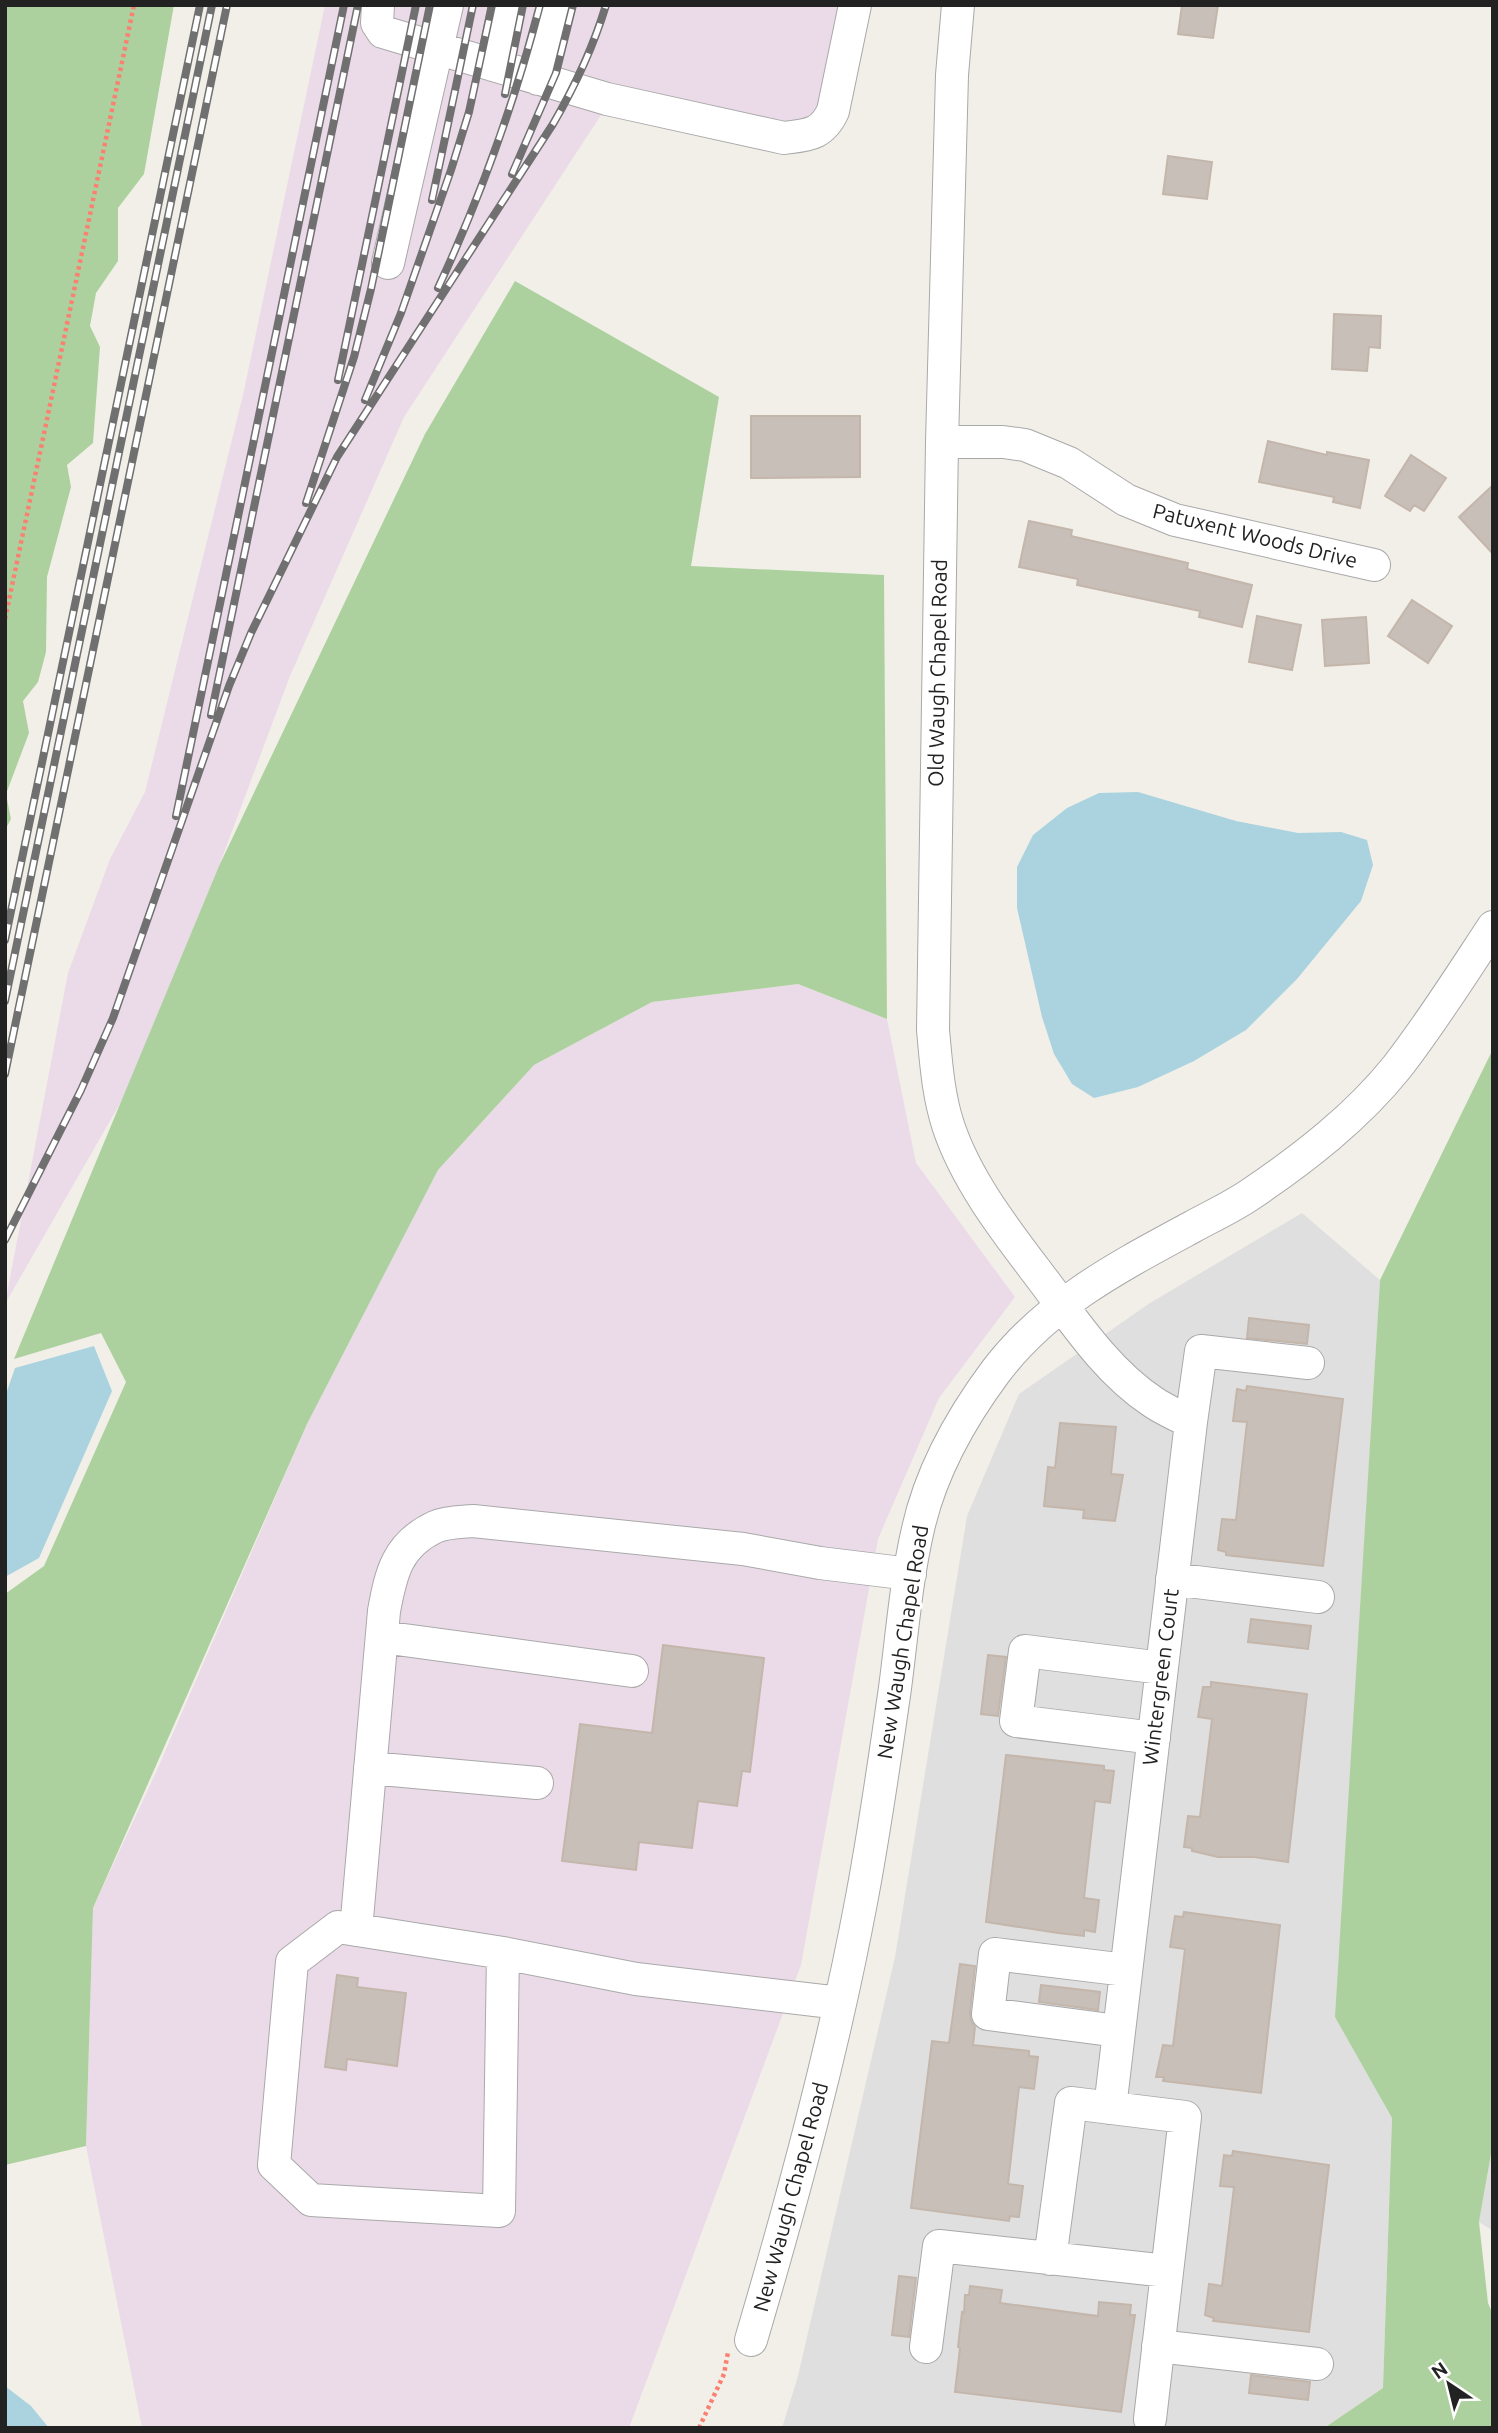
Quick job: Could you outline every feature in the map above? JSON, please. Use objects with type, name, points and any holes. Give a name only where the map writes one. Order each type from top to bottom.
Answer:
[{"type":"street","points":[[378,5],[377,23],[383,32],[607,99],[784,138],[820,130],[828,123],[833,111],[855,5]]},
{"type":"street","points":[[388,263],[447,5]]},
{"type":"street","points":[[493,65],[505,5]]},
{"type":"street","points":[[538,79],[556,5]]},
{"type":"street","name":"Old Waugh Chapel Road","points":[[958,5],[951,88],[942,442],[933,1030],[937,1080],[948,1125],[967,1169],[1062,1305]]},
{"type":"street","name":"Patuxent Woods Drive","points":[[942,442],[1003,442],[1025,445],[1069,463],[1126,500],[1175,520],[1374,565]]},
{"type":"street","name":"New Waugh Chapel Road","points":[[741,2340],[813,2121],[840,2003],[879,1802],[918,1528],[939,1465],[955,1434],[973,1404],[1026,1335],[1062,1305],[1098,1278],[1247,1197],[1309,1153],[1354,1114],[1395,1070],[1437,1013],[1493,927]]},
{"type":"street","points":[[1062,1305],[1087,1340],[1121,1374],[1152,1402],[1191,1422]]},
{"type":"street","name":"Wintergreen Court","points":[[1110,2108],[1200,1351],[1308,1363]]},
{"type":"street","points":[[356,1930],[382,1637],[391,1573],[408,1545],[437,1526],[473,1521],[743,1549],[820,1563],[910,1574]]},
{"type":"street","points":[[1172,1579],[1318,1597]]},
{"type":"street","points":[[382,1637],[632,1671]]},
{"type":"street","points":[[1153,1738],[1016,1721],[1025,1651],[1162,1668]]},
{"type":"street","points":[[370,1768],[537,1783]]},
{"type":"street","points":[[503,1952],[499,2211],[311,2200],[274,2165],[292,1962],[338,1927],[503,1952],[636,1979],[840,2003]]},
{"type":"street","points":[[1118,2031],[988,2014],[995,1954],[1126,1970]]},
{"type":"street","points":[[1050,2259],[1071,2103],[1185,2117],[1150,2419]]},
{"type":"street","points":[[926,2347],[939,2246],[1167,2271]]},
{"type":"street","points":[[1158,2346],[1317,2364]]},
{"type":"path","points":[[5,619],[134,5]]},
{"type":"path","points":[[699,2428],[741,2340]]},
{"type":"shaded area","points":[[325,5],[865,5],[802,150],[601,115],[404,417],[290,676],[219,866],[122,1100],[5,1304],[68,973],[110,859],[145,792],[243,395]]},
{"type":"shaded area","points":[[798,984],[887,1019],[916,1163],[1015,1297],[939,1398],[878,1539],[801,1965],[629,2428],[142,2428],[86,2146],[93,1908],[157,1770],[307,1424],[438,1170],[534,1065],[652,1002]]},
{"type":"shaded area","points":[[1302,1213],[1380,1280],[1336,2017],[1392,2118],[1383,2388],[1324,2428],[782,2428],[798,2376],[895,1957],[967,1516],[1019,1394],[1150,1303]]},
{"type":"shaded area","points":[[1493,2144],[1493,2231],[1479,2222]]},
{"type":"green space","points":[[5,5],[174,5],[144,174],[118,208],[118,261],[96,293],[90,326],[100,347],[93,443],[67,465],[71,487],[47,577],[46,652],[38,682],[23,701],[29,733],[6,794],[11,819],[5,830]]},
{"type":"green space","points":[[515,281],[719,397],[691,566],[884,575],[887,1019],[798,984],[652,1002],[534,1065],[438,1170],[307,1424],[93,1908],[86,2146],[5,2165],[5,1594],[44,1566],[126,1382],[101,1333],[14,1359],[219,866],[425,434]]},
{"type":"green space","points":[[1493,1049],[1493,2143],[1479,2222],[1488,2303],[1493,2315],[1493,2428],[1324,2428],[1383,2388],[1392,2118],[1335,2017],[1380,1280]]},
{"type":"water","points":[[1138,792],[1236,821],[1298,833],[1341,832],[1367,840],[1373,865],[1361,901],[1297,979],[1246,1030],[1194,1061],[1138,1087],[1094,1098],[1072,1084],[1054,1054],[1042,1017],[1017,908],[1017,867],[1033,835],[1067,808],[1099,793]]},
{"type":"water","points":[[94,1346],[112,1391],[39,1558],[5,1577],[5,1397],[15,1368]]},
{"type":"water","points":[[5,2386],[31,2406],[49,2428],[5,2428]]},
{"type":"building","points":[[1182,5],[1218,5],[1213,38],[1178,34]]},
{"type":"building","points":[[1168,156],[1212,162],[1207,199],[1163,194]]},
{"type":"building","points":[[1334,314],[1381,316],[1380,348],[1369,347],[1367,371],[1332,369]]},
{"type":"building","points":[[751,416],[860,416],[860,477],[751,478]]},
{"type":"building","points":[[1268,441],[1327,455],[1327,452],[1369,460],[1360,508],[1333,502],[1334,497],[1259,482]]},
{"type":"building","points":[[1411,455],[1446,478],[1424,511],[1414,505],[1410,511],[1385,496]]},
{"type":"building","points":[[1493,485],[1493,554],[1459,517]]},
{"type":"building","points":[[1029,521],[1072,530],[1071,536],[1188,563],[1187,569],[1252,585],[1242,627],[1199,617],[1200,611],[1077,585],[1078,579],[1019,567]]},
{"type":"building","points":[[1412,600],[1452,626],[1428,663],[1388,636]]},
{"type":"building","points":[[1257,616],[1301,625],[1292,670],[1249,662]]},
{"type":"building","points":[[1366,617],[1369,663],[1325,666],[1322,620]]},
{"type":"building","points":[[1249,1318],[1309,1325],[1307,1344],[1247,1338]]},
{"type":"building","points":[[1247,1386],[1343,1399],[1323,1566],[1226,1555],[1226,1552],[1218,1550],[1222,1519],[1236,1520],[1247,1422],[1233,1421],[1237,1389],[1246,1391]]},
{"type":"building","points":[[1060,1423],[1116,1427],[1111,1474],[1123,1475],[1115,1521],[1083,1518],[1084,1510],[1044,1506],[1048,1467],[1055,1468]]},
{"type":"building","points":[[1251,1619],[1311,1626],[1308,1649],[1248,1642]]},
{"type":"building","points":[[663,1645],[764,1658],[750,1772],[742,1771],[737,1806],[698,1801],[692,1848],[639,1842],[636,1870],[562,1861],[580,1724],[652,1733]]},
{"type":"building","points":[[988,1655],[1006,1657],[998,1716],[981,1714]]},
{"type":"building","points":[[1211,1682],[1307,1694],[1288,1862],[1254,1857],[1218,1857],[1184,1847],[1188,1816],[1200,1817],[1212,1719],[1198,1717],[1203,1687],[1211,1687]]},
{"type":"building","points":[[1006,1755],[1104,1766],[1104,1770],[1114,1771],[1110,1803],[1095,1801],[1084,1898],[1099,1900],[1095,1932],[1084,1930],[1084,1936],[986,1922]]},
{"type":"building","points":[[1184,1912],[1280,1925],[1261,2093],[1163,2081],[1164,2077],[1156,2077],[1163,2045],[1173,2046],[1185,1949],[1170,1947],[1175,1916],[1183,1917]]},
{"type":"building","points":[[960,1964],[975,1966],[970,2012],[975,2027],[973,2045],[1029,2051],[1029,2056],[1038,2057],[1034,2089],[1019,2087],[1008,2184],[1023,2186],[1019,2217],[1010,2216],[1009,2221],[911,2208],[932,2041],[949,2043]]},
{"type":"building","points":[[337,1975],[358,1978],[357,1987],[406,1993],[397,2066],[347,2059],[346,2070],[325,2067]]},
{"type":"building","points":[[1041,1985],[1100,1992],[1098,2010],[1039,2002]]},
{"type":"building","points":[[1233,2151],[1329,2165],[1309,2332],[1213,2321],[1214,2318],[1205,2315],[1209,2284],[1222,2286],[1234,2187],[1220,2186],[1224,2155],[1232,2156]]},
{"type":"building","points":[[899,2276],[916,2278],[909,2337],[892,2335]]},
{"type":"building","points":[[970,2286],[1002,2290],[1000,2303],[1098,2316],[1099,2302],[1131,2305],[1130,2315],[1135,2315],[1121,2412],[955,2392],[962,2312],[964,2313],[965,2295],[969,2295]]},
{"type":"building","points":[[1251,2375],[1310,2382],[1308,2400],[1249,2393]]},
{"type":"railway","points":[[5,940],[200,5]]},
{"type":"railway","points":[[5,1001],[212,5]]},
{"type":"railway","points":[[5,1074],[227,5]]},
{"type":"railway","points":[[176,816],[344,5]]},
{"type":"railway","points":[[211,715],[358,5]]},
{"type":"railway","points":[[338,380],[416,5]]},
{"type":"railway","points":[[306,503],[354,357],[371,289],[430,5]]},
{"type":"railway","points":[[432,200],[473,5]]},
{"type":"railway","points":[[365,400],[401,313],[451,170],[469,112],[492,5]]},
{"type":"railway","points":[[505,94],[523,5]]},
{"type":"railway","points":[[438,288],[495,149],[540,5]]},
{"type":"railway","points":[[512,174],[556,73],[573,5]]},
{"type":"railway","points":[[5,1240],[81,1090],[113,1018],[229,686],[251,633],[337,457],[553,124],[583,66],[606,5]]}]
